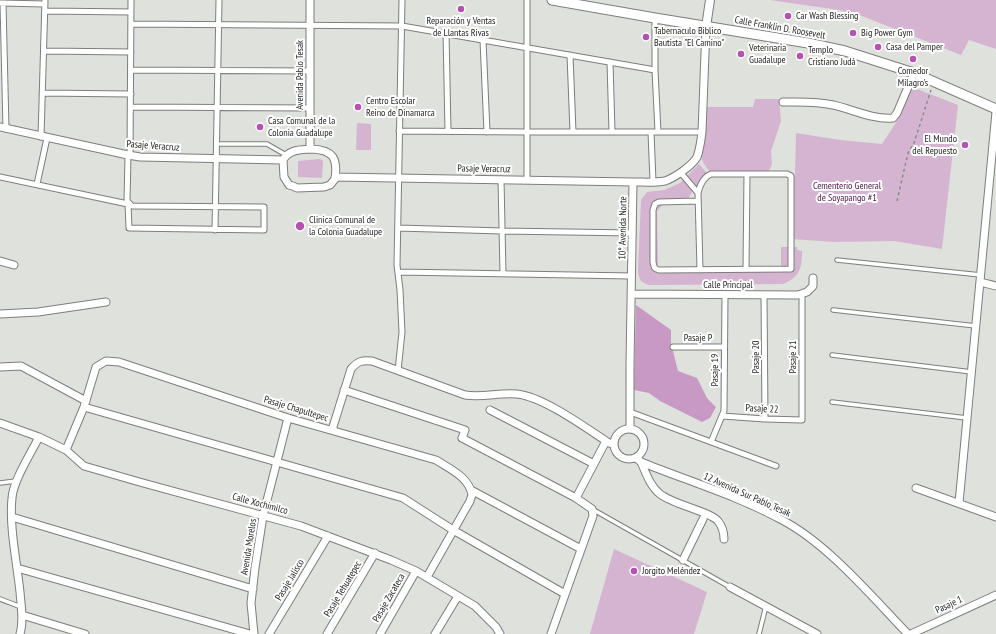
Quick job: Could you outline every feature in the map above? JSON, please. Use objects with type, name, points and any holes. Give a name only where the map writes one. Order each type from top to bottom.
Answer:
[{"type":"main road","name":"Calle Franklin D. Roosevelt","points":[[552,0],[808,43],[845,51],[914,73],[996,109]]},
{"type":"street","points":[[0,176],[128,204],[136,207],[264,207],[264,230],[129,228],[128,204],[127,201],[131,107],[132,0]]},
{"type":"street","points":[[215,230],[218,0]]},
{"type":"street","name":"Avenida Pablo Tesak","points":[[310,0],[310,149]]},
{"type":"street","points":[[398,371],[402,332],[398,272],[398,178],[402,0]]},
{"type":"street","points":[[527,0],[527,180]]},
{"type":"street","points":[[706,27],[710,0]]},
{"type":"street","points":[[3,128],[2,3],[45,2],[42,93],[44,137],[37,184]]},
{"type":"street","points":[[45,11],[131,12]]},
{"type":"street","points":[[655,18],[655,70],[658,132]]},
{"type":"street","points":[[131,24],[402,26],[446,32],[655,70]]},
{"type":"street","name":"10° Avenida Norte","points":[[630,429],[633,182],[653,182],[665,180],[681,173],[696,158],[700,147],[702,132],[706,27]]},
{"type":"street","points":[[446,32],[448,131]]},
{"type":"street","points":[[484,40],[487,132]]},
{"type":"street","points":[[44,51],[131,52]]},
{"type":"street","points":[[570,55],[573,132]]},
{"type":"street","points":[[610,62],[612,132]]},
{"type":"street","points":[[131,70],[310,72]]},
{"type":"street","points":[[783,102],[813,102],[832,105],[883,119],[893,118],[897,113],[914,73]]},
{"type":"street","points":[[42,93],[131,94]]},
{"type":"street","points":[[131,107],[310,108]]},
{"type":"street","points":[[959,504],[996,112]]},
{"type":"street","name":"Pasaje Veracruz","points":[[3,128],[129,155],[217,158],[285,157]]},
{"type":"street","points":[[400,130],[487,132],[702,132]]},
{"type":"street","points":[[651,132],[653,182]]},
{"type":"street","points":[[310,149],[323,150],[333,156],[335,177],[333,182],[328,186],[297,188],[289,185],[284,177],[285,157],[298,150],[310,149]]},
{"type":"street","points":[[681,173],[698,193]]},
{"type":"street","points":[[746,270],[747,174]]},
{"type":"street","points":[[698,201],[659,202],[655,204],[653,210],[654,268],[656,270],[659,270],[700,270],[746,270],[791,269],[791,176],[787,174],[707,175],[700,186],[698,193],[700,270]]},
{"type":"street","name":"Pasaje Veracruz","points":[[335,177],[633,182]]},
{"type":"street","points":[[501,179],[503,274]]},
{"type":"street","points":[[398,228],[633,233]]},
{"type":"street","points":[[0,261],[14,265]]},
{"type":"street","points":[[398,272],[632,276]]},
{"type":"street","points":[[802,294],[813,286],[813,278]]},
{"type":"street","points":[[980,279],[996,286]]},
{"type":"street","name":"Calle Principal","points":[[632,294],[790,296],[802,294]]},
{"type":"street","name":"Pasaje 21","points":[[802,294],[802,420]]},
{"type":"street","name":"Pasaje 19","points":[[711,442],[724,411],[724,295]]},
{"type":"street","name":"Pasaje 20","points":[[764,295],[765,419]]},
{"type":"street","points":[[0,314],[38,312],[106,302]]},
{"type":"street","name":"Pasaje P","points":[[672,347],[724,347]]},
{"type":"street","points":[[332,430],[351,369],[357,362],[364,360],[372,361],[465,395],[517,394],[529,397],[547,404],[606,441],[614,444]]},
{"type":"street","name":"Pasaje Chapultepec","points":[[66,450],[85,404],[96,367],[106,362],[119,362],[288,418],[436,460],[456,472],[467,482],[471,490]]},
{"type":"street","points":[[0,367],[21,366],[85,404],[403,498],[453,530],[565,594]]},
{"type":"street","points":[[344,390],[465,430],[462,438],[576,498],[592,509],[593,516],[551,634]]},
{"type":"street","points":[[490,410],[594,464]]},
{"type":"street","points":[[630,412],[776,466]]},
{"type":"street","name":"Pasaje 22","points":[[722,416],[802,420]]},
{"type":"street","name":"Avenida Morelos","points":[[254,634],[252,603],[253,589],[263,516],[288,418]]},
{"type":"street","name":"Calle Xochimilco","points":[[0,423],[39,437],[66,450],[84,466],[300,526],[375,553],[416,571],[475,606],[496,632]]},
{"type":"street","points":[[639,460],[622,458],[615,450],[615,439],[620,432],[630,429],[640,434],[644,443],[644,448],[640,454],[639,460],[649,481],[660,493],[679,504],[713,517],[719,522],[724,532],[724,539]]},
{"type":"street","points":[[20,634],[22,628],[22,611],[12,517],[12,496],[17,481],[39,437]]},
{"type":"street","points":[[576,498],[606,441]]},
{"type":"street","name":"12 Avenida Sur Pablo Tesak","points":[[639,460],[735,498],[783,520],[811,538],[910,634]]},
{"type":"street","points":[[916,488],[996,517]]},
{"type":"street","points":[[427,577],[470,501],[472,495],[471,490]]},
{"type":"street","points":[[471,490],[581,549]]},
{"type":"street","points":[[12,517],[253,589]]},
{"type":"street","points":[[683,560],[703,519]]},
{"type":"street","name":"Pasaje Jalisco","points":[[269,634],[328,536]]},
{"type":"street","name":"Pasaje Tehuatepec","points":[[327,634],[375,553]]},
{"type":"street","points":[[17,568],[250,634]]},
{"type":"street","name":"Pasaje Zacateca","points":[[380,634],[416,571]]},
{"type":"street","points":[[730,587],[816,634]]},
{"type":"street","name":"Pasaje 1","points":[[910,634],[996,595]]},
{"type":"street","points":[[435,634],[458,596]]},
{"type":"street","points":[[22,611],[85,634]]},
{"type":"lane","points":[[220,144],[267,144],[285,157]]},
{"type":"lane","points":[[837,260],[980,279]]},
{"type":"lane","points":[[833,310],[976,326]]},
{"type":"lane","points":[[832,355],[972,372]]},
{"type":"lane","points":[[832,402],[967,418]]},
{"type":"lane","points":[[0,483],[17,481]]},
{"type":"lane","points":[[592,509],[730,587]]},
{"type":"lane","points":[[0,599],[22,611]]},
{"type":"lane","points":[[758,634],[766,606]]},
{"type":"path","points":[[897,201],[908,154],[914,143],[931,90]]},
{"type":"green space","points":[[770,0],[996,0],[996,49],[969,40],[961,55],[862,16],[839,10]]},
{"type":"green space","name":"Cementerio General de Soyapango #1","points":[[912,87],[958,105],[942,249],[894,241],[834,242],[792,239],[792,179],[795,175],[796,133],[840,140],[882,144],[895,124]]},
{"type":"green space","points":[[755,99],[779,99],[781,121],[771,151],[772,164],[769,171],[710,172],[701,157],[706,132],[706,107],[753,107]]},
{"type":"green space","points":[[357,123],[371,124],[371,150],[356,150]]},
{"type":"green space","points":[[320,159],[323,161],[322,178],[298,177],[298,161]]},
{"type":"green space","points":[[699,164],[707,173],[690,195],[687,203],[663,204],[657,211],[658,268],[781,267],[781,247],[797,247],[797,250],[802,251],[801,262],[799,271],[793,278],[783,284],[650,285],[641,281],[638,271],[641,200],[647,192],[664,190],[680,183]]},
{"type":"green space","name":"Jorgito Meléndez","points":[[614,549],[707,592],[694,634],[590,634]]},
{"type":"shaded area","points":[[636,305],[671,330],[671,343],[678,371],[697,378],[707,398],[716,407],[710,418],[702,422],[660,401],[649,393],[634,390]]},
{"type":"place","name":"Reparación y Ventas de Llantas Rivas","points":[[461,9]]},
{"type":"place","name":"Car Wash Blessing","points":[[788,16]]},
{"type":"place","name":"Big Power Gym","points":[[853,33]]},
{"type":"place","name":"Tabernaculo Biblico Bautista \"El Camino\"","points":[[646,37]]},
{"type":"place","name":"Casa del Pamper","points":[[878,47]]},
{"type":"place","name":"Veterinaria Guadalupe","points":[[741,54]]},
{"type":"place","name":"Templo Cristiano Judá","points":[[800,56]]},
{"type":"place","name":"Comedor Milagro's","points":[[913,59]]},
{"type":"place","name":"Centro Escolar Reino de Dinamarca","points":[[358,107]]},
{"type":"place","name":"Casa Comunal de la Colonia Guadalupe","points":[[260,127]]},
{"type":"place","name":"El Mundo del Repuesto","points":[[965,145]]},
{"type":"place","name":"Clinica Comunal de la Colonia Guadalupe","points":[[300,226]]},
{"type":"place","name":"Jorgito Meléndez","points":[[634,571]]}]
